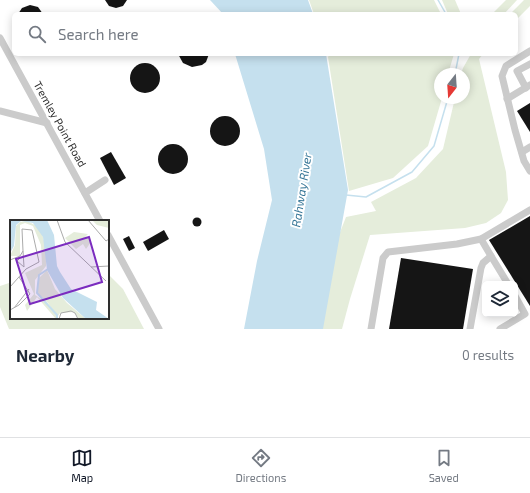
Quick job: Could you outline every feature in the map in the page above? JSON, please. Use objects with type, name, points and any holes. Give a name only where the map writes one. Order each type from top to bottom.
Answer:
[{"type":"street","name":"Tremley Point Road","points":[[0,38],[99,220]]},
{"type":"street","points":[[530,51],[506,66],[502,76],[524,161],[530,171]]},
{"type":"street","points":[[508,99],[528,86],[517,71],[530,64]]},
{"type":"street","points":[[0,111],[47,124]]},
{"type":"street","points":[[522,152],[530,147]]},
{"type":"street","points":[[85,193],[105,180]]},
{"type":"street","points":[[371,329],[383,258],[388,252],[457,244],[481,239],[530,210]]},
{"type":"street","points":[[109,237],[159,329]]},
{"type":"street","points":[[481,239],[506,281]]},
{"type":"street","points":[[470,329],[481,268],[483,263],[491,256]]},
{"type":"street","points":[[500,329],[525,314],[518,301]]},
{"type":"green space","points":[[309,0],[434,0],[440,12],[313,12]]},
{"type":"green space","points":[[442,0],[455,0],[460,12],[447,12]]},
{"type":"green space","points":[[506,0],[517,0],[506,12],[494,12]]},
{"type":"green space","points":[[524,0],[530,0],[530,6],[518,18],[518,12],[512,12]]},
{"type":"green space","points":[[329,56],[453,56],[450,68],[434,68],[434,104],[440,104],[428,146],[393,178],[349,191]]},
{"type":"green space","points":[[470,56],[481,56],[479,59],[506,172],[508,200],[501,213],[486,223],[465,228],[370,235],[342,329],[313,329],[335,245],[346,217],[376,211],[371,202],[416,178],[443,149],[454,104],[470,104],[470,68],[463,68]]},
{"type":"green space","points":[[109,275],[123,289],[144,329],[9,329],[0,307],[0,286],[9,283],[10,281],[10,319],[109,319]]},
{"type":"water","points":[[210,0],[308,0],[312,12],[221,12]]},
{"type":"water","name":"Rahway River","points":[[236,56],[326,56],[348,190],[323,329],[244,329],[257,261],[272,200],[264,149]]},
{"type":"building","points":[[105,0],[127,0],[123,6],[116,8],[109,6]]},
{"type":"building","points":[[30,5],[38,7],[42,12],[19,12],[22,8]]},
{"type":"building","points":[[179,56],[208,56],[206,62],[202,65],[192,67],[183,63]]},
{"type":"building","points":[[145,63],[156,67],[160,78],[156,89],[145,93],[134,89],[130,78],[134,67]]},
{"type":"building","points":[[530,103],[530,132],[517,111]]},
{"type":"building","points":[[225,116],[236,120],[240,131],[236,142],[225,146],[214,142],[210,131],[214,120]]},
{"type":"building","points":[[173,144],[184,148],[188,159],[184,170],[173,174],[162,170],[158,159],[162,148]]},
{"type":"building","points":[[111,152],[126,178],[114,185],[100,158]]},
{"type":"building","points":[[530,216],[530,306],[518,287],[518,281],[514,281],[489,240]]},
{"type":"building","points":[[195,218],[199,218],[201,222],[199,226],[195,226],[193,224],[193,220]]},
{"type":"building","points":[[164,230],[169,239],[148,251],[143,242]]},
{"type":"building","points":[[129,236],[135,248],[129,251],[123,239]]},
{"type":"building","points":[[401,258],[473,269],[463,329],[389,329]]},
{"type":"waterway","points":[[438,0],[445,12]]},
{"type":"waterway","points":[[456,68],[459,56]]},
{"type":"waterway","points":[[346,195],[366,197],[412,172],[434,146],[446,104]]}]
